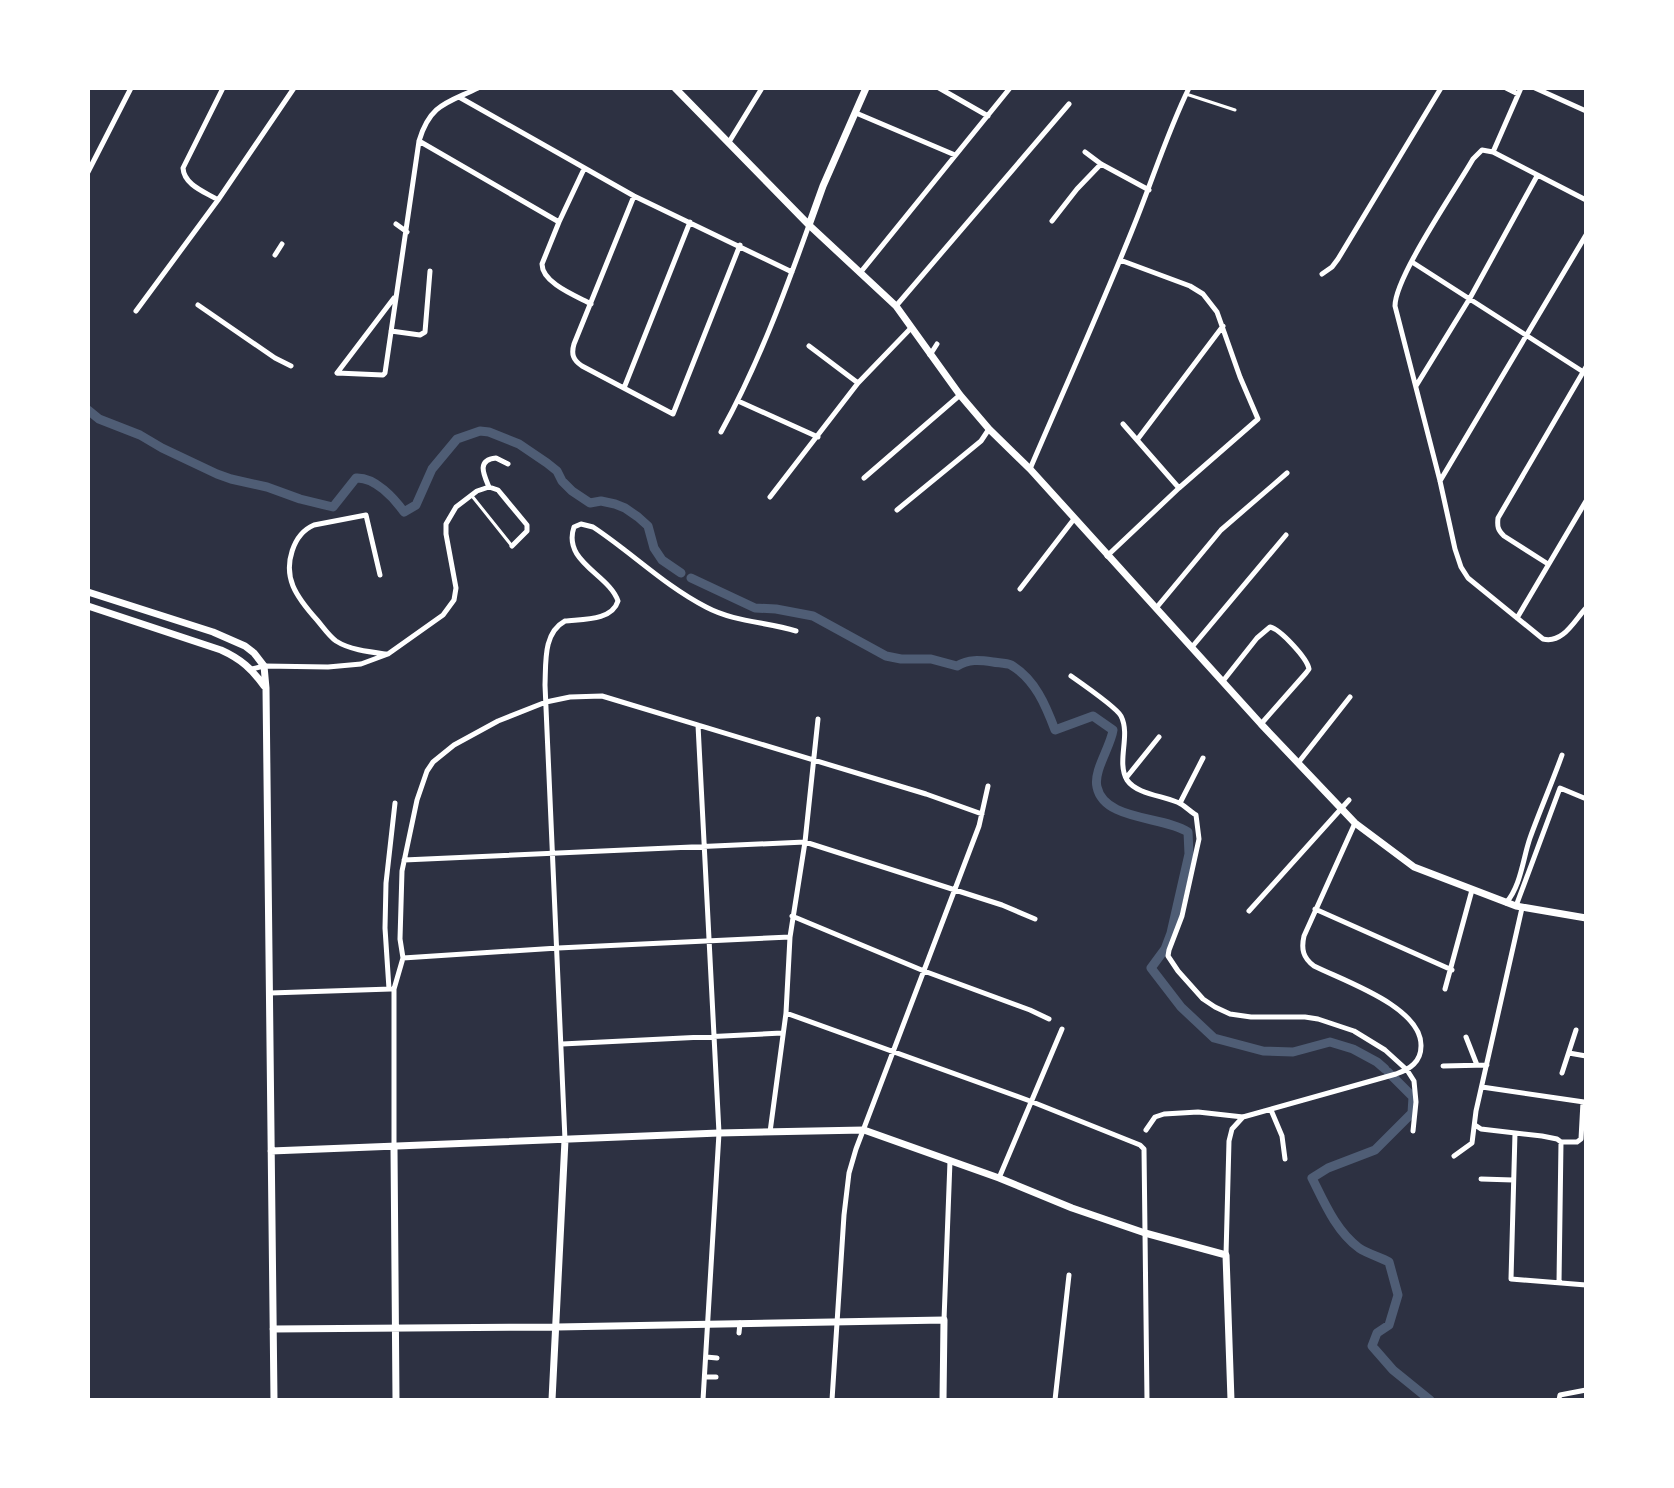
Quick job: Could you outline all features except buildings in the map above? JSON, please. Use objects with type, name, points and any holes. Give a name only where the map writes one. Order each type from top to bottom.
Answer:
[{"type":"street","points":[[88,172],[131,88]]},
{"type":"street","points":[[218,200],[189,182],[183,175],[183,168],[223,88]]},
{"type":"street","points":[[136,311],[218,200],[294,88]]},
{"type":"street","points":[[396,296],[337,373],[384,374],[407,232],[419,141],[430,116],[440,106],[478,88]]},
{"type":"street","points":[[675,88],[809,225],[896,306],[960,395],[989,429],[1030,469],[1261,724],[1355,823],[1414,867],[1519,907],[1586,918]]},
{"type":"street","points":[[729,142],[762,88]]},
{"type":"street","points":[[721,432],[738,401],[792,272],[823,186],[866,88]]},
{"type":"street","points":[[939,88],[987,116]]},
{"type":"street","points":[[860,273],[1010,88]]},
{"type":"street","points":[[1322,274],[1338,259],[1441,88]]},
{"type":"street","points":[[1493,152],[1520,91],[1506,88]]},
{"type":"street","points":[[1535,88],[1586,111]]},
{"type":"street","points":[[1030,469],[1149,190],[1166,140],[1187,90]]},
{"type":"street","points":[[459,97],[634,196],[792,272]]},
{"type":"street","points":[[433,101],[440,106]]},
{"type":"street","points":[[896,306],[1069,104]]},
{"type":"street","points":[[856,113],[955,155]]},
{"type":"street","points":[[419,141],[559,222]]},
{"type":"street","points":[[1586,200],[1493,152],[1482,150],[1477,154],[1412,262],[1398,290],[1395,306],[1461,567],[1468,578],[1543,639],[1561,638],[1586,608]]},
{"type":"street","points":[[1085,152],[1101,164],[1149,190]]},
{"type":"street","points":[[1052,221],[1077,189],[1101,164]]},
{"type":"street","points":[[584,169],[559,222],[542,269],[547,279],[591,304]]},
{"type":"street","points":[[1416,386],[1470,298],[1537,176]]},
{"type":"street","points":[[634,196],[572,349],[577,363],[673,414],[740,245]]},
{"type":"street","points":[[624,388],[690,222]]},
{"type":"street","points":[[396,224],[407,232]]},
{"type":"street","points":[[1440,481],[1586,235]]},
{"type":"street","points":[[275,255],[282,243]]},
{"type":"street","points":[[1107,556],[1179,488],[1258,419],[1217,312],[1203,294],[1182,283],[1120,260]]},
{"type":"street","points":[[1412,262],[1585,371],[1498,518],[1497,525],[1504,536],[1548,564]]},
{"type":"street","points":[[391,331],[420,335],[426,330],[430,271]]},
{"type":"street","points":[[198,305],[275,358],[291,366]]},
{"type":"street","points":[[1137,440],[1223,326]]},
{"type":"street","points":[[770,497],[858,383],[911,328]]},
{"type":"street","points":[[930,355],[937,344]]},
{"type":"street","points":[[809,346],[858,383]]},
{"type":"street","points":[[864,478],[960,395]]},
{"type":"street","points":[[738,401],[818,437]]},
{"type":"street","points":[[1124,424],[1179,488]]},
{"type":"street","points":[[897,510],[981,441],[989,429]]},
{"type":"street","points":[[489,487],[483,472],[483,466],[487,461],[496,458],[508,464]]},
{"type":"street","points":[[1157,607],[1221,530],[1287,473]]},
{"type":"street","points":[[252,669],[264,666],[346,667],[361,664],[388,654],[443,615],[454,600],[455,578],[446,524],[449,515],[471,495],[489,487],[498,490],[527,525],[527,531],[512,546]]},
{"type":"street","points":[[1517,618],[1586,501]]},
{"type":"street","points":[[380,575],[366,515],[307,528],[295,543],[291,554],[292,584],[310,612],[333,638],[356,649],[388,654]]},
{"type":"street","points":[[1020,589],[1074,519]]},
{"type":"street","points":[[552,1400],[566,1140],[546,702],[546,652],[552,631],[565,621],[607,615],[615,609],[618,601],[615,594],[577,554],[572,536],[577,525],[586,524],[659,577],[707,608],[741,619],[796,631]]},
{"type":"street","points":[[1192,647],[1286,535]]},
{"type":"street","points":[[88,592],[213,632],[245,646],[264,666],[274,1400]]},
{"type":"street","points":[[88,606],[213,646],[238,658],[252,669],[266,688]]},
{"type":"street","points":[[1223,681],[1257,638],[1270,627],[1279,631],[1306,662],[1309,669],[1261,724]]},
{"type":"street","points":[[1071,676],[1121,715],[1125,730],[1122,763],[1126,778],[1132,785],[1180,803],[1196,815],[1199,839],[1182,916],[1168,956],[1178,971],[1203,999],[1230,1014],[1251,1017],[1305,1017],[1334,1023],[1369,1039],[1407,1070],[1414,1082],[1416,1089],[1413,1131]]},
{"type":"street","points":[[391,989],[403,958],[400,939],[404,860],[417,800],[427,771],[433,762],[454,745],[489,726],[546,702],[570,697],[602,696],[926,794],[981,814]]},
{"type":"street","points":[[1298,763],[1350,697]]},
{"type":"street","points":[[770,1132],[786,1013],[792,916],[805,842],[818,719]]},
{"type":"street","points":[[698,725],[719,1133],[703,1400]]},
{"type":"street","points":[[1126,778],[1159,737]]},
{"type":"street","points":[[1506,903],[1512,897],[1530,838],[1562,755]]},
{"type":"street","points":[[1180,803],[1203,758]]},
{"type":"street","points":[[832,1400],[844,1215],[849,1173],[954,891],[981,814],[988,786]]},
{"type":"street","points":[[1454,1156],[1472,1143],[1519,907],[1560,788],[1584,798]]},
{"type":"street","points":[[1249,910],[1349,800]]},
{"type":"street","points":[[395,802],[386,883],[385,928],[391,989],[396,1400]]},
{"type":"street","points":[[1146,1130],[1155,1117],[1164,1114],[1198,1112],[1242,1117],[1271,1110],[1376,1081],[1407,1070],[1418,1060],[1422,1041],[1409,1018],[1384,1000],[1314,966],[1305,958],[1302,950],[1304,936],[1315,909],[1355,823]]},
{"type":"street","points":[[404,860],[805,842],[1002,905],[1035,920]]},
{"type":"street","points":[[1445,989],[1472,890]]},
{"type":"street","points":[[1315,909],[1452,970]]},
{"type":"street","points":[[792,916],[1048,1020]]},
{"type":"street","points":[[403,958],[790,937]]},
{"type":"street","points":[[270,993],[391,989]]},
{"type":"street","points":[[786,1013],[1030,1101],[1140,1145],[1144,1149],[1147,1400]]},
{"type":"street","points":[[999,1178],[1062,1029]]},
{"type":"street","points":[[1562,1073],[1576,1030]]},
{"type":"street","points":[[562,1044],[782,1034]]},
{"type":"street","points":[[1466,1037],[1477,1065]]},
{"type":"street","points":[[1569,1053],[1586,1056]]},
{"type":"street","points":[[1443,1066],[1487,1065]]},
{"type":"street","points":[[1474,1125],[1481,1129],[1551,1138],[1561,1142],[1580,1141],[1584,1102],[1482,1087]]},
{"type":"street","points":[[1271,1110],[1282,1136],[1285,1159]]},
{"type":"street","points":[[1232,1400],[1226,1255],[1229,1141],[1232,1129],[1242,1117]]},
{"type":"street","points":[[271,1151],[719,1133],[864,1130],[999,1178],[1072,1208],[1145,1233],[1226,1255]]},
{"type":"street","points":[[1515,1133],[1511,1280],[1586,1285]]},
{"type":"street","points":[[1559,1283],[1561,1142]]},
{"type":"street","points":[[943,1400],[950,1161]]},
{"type":"street","points":[[1481,1179],[1513,1180]]},
{"type":"street","points":[[1055,1400],[1069,1275]]},
{"type":"street","points":[[273,1329],[395,1326],[557,1327],[944,1320]]},
{"type":"street","points":[[740,1323],[740,1333]]},
{"type":"street","points":[[706,1357],[717,1358]]},
{"type":"street","points":[[705,1377],[716,1377]]},
{"type":"street","points":[[1558,1400],[1560,1395],[1586,1390]]},
{"type":"lane","points":[[1187,90],[1235,110]]},
{"type":"lane","points":[[471,495],[512,546]]},
{"type":"waterway","points":[[88,410],[99,419],[140,435],[162,448],[231,479],[267,487],[300,499],[333,507],[356,478],[363,479],[383,489],[404,512],[416,505],[432,469],[457,439],[480,431],[489,432],[519,444],[547,463],[557,471],[562,481],[572,491],[590,503],[601,501],[615,504],[638,517],[648,526],[654,548],[662,560],[681,573]]},
{"type":"waterway","points":[[691,578],[755,608],[776,609],[813,616],[886,656],[901,659],[931,659],[957,666],[970,661],[1011,665],[1033,685],[1055,730],[1093,716],[1113,730],[1096,781],[1102,798],[1123,812],[1165,823],[1188,832],[1189,854],[1171,933],[1165,949],[1151,968],[1181,1007],[1214,1038],[1263,1051],[1293,1052],[1330,1042],[1353,1049],[1385,1069]]},
{"type":"waterway","points":[[1388,1072],[1413,1097],[1412,1113],[1375,1150],[1328,1168],[1312,1178],[1331,1216],[1351,1241],[1366,1252],[1389,1262],[1398,1295],[1389,1325],[1377,1333],[1372,1346],[1393,1370],[1430,1400]]}]
